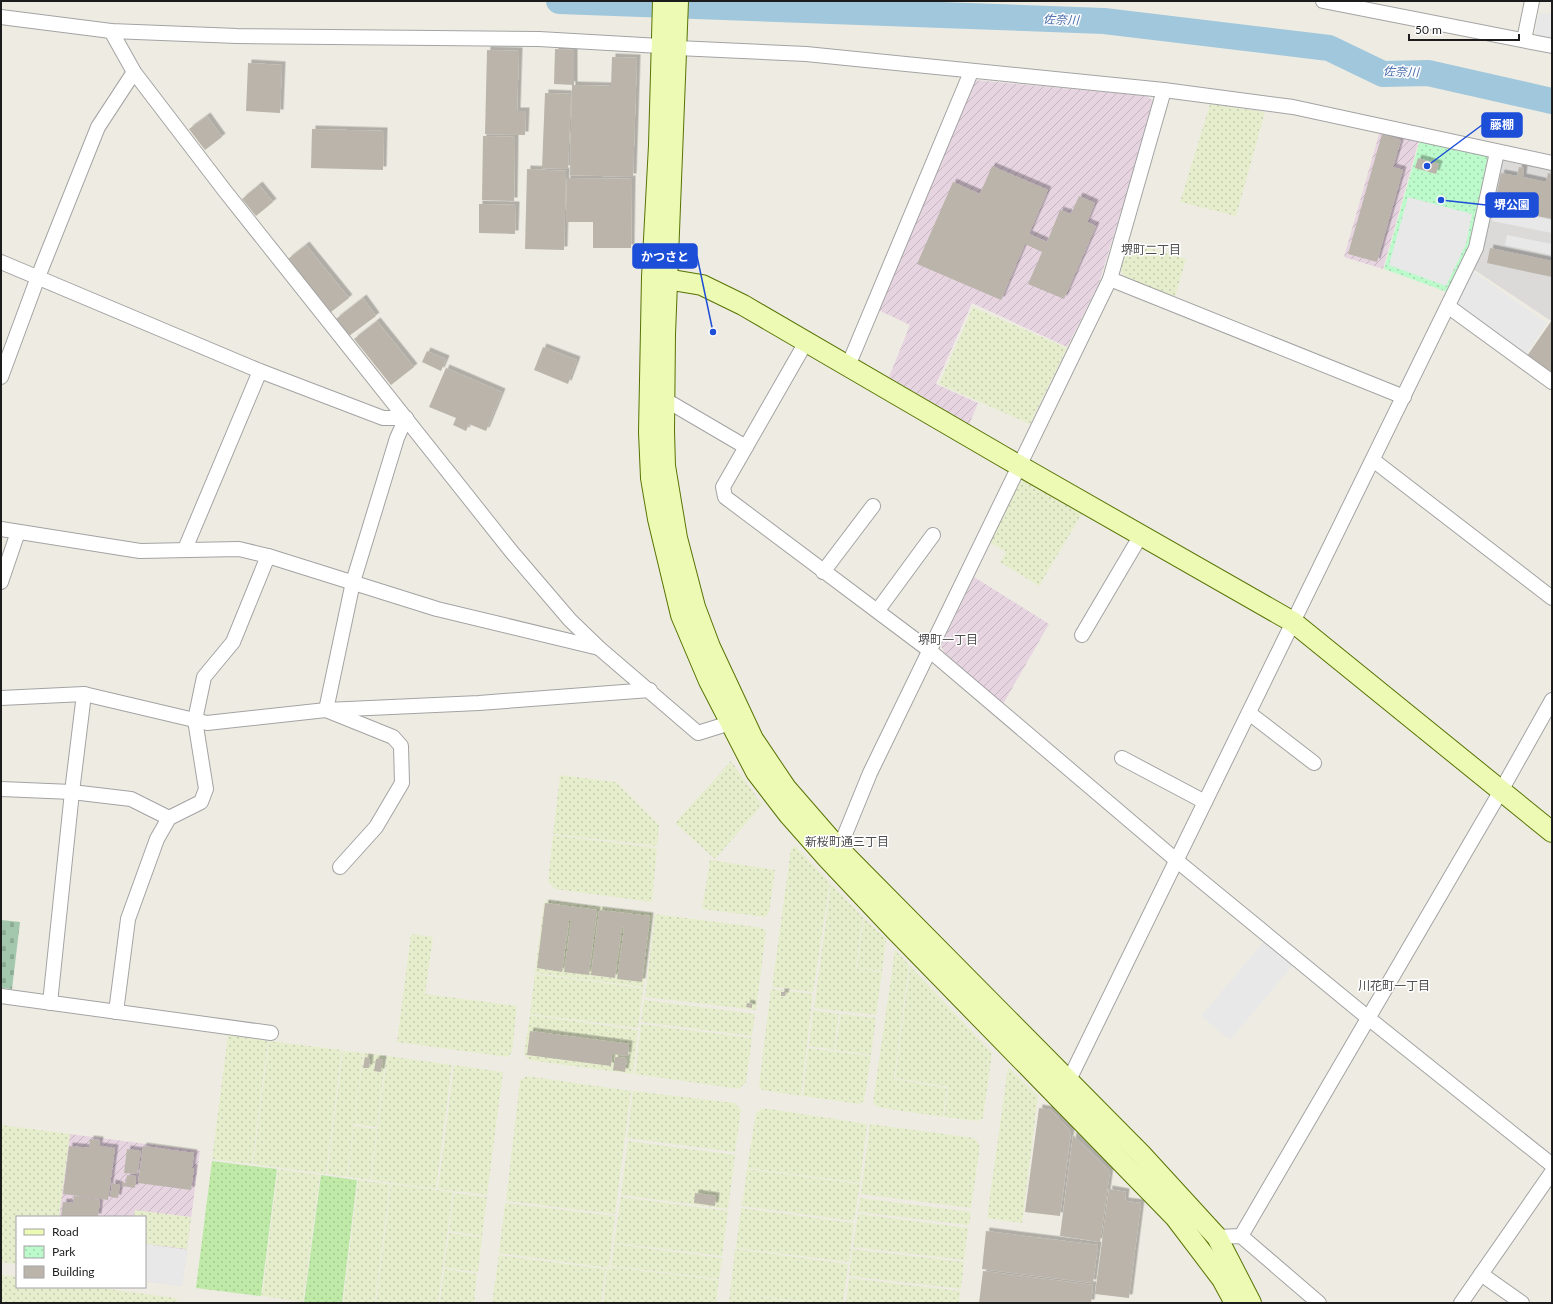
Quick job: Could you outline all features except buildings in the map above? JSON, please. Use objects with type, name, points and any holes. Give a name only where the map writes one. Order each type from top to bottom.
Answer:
[{"type":"street","points":[[663,1],[669,42]]},
{"type":"street","points":[[678,1],[669,42],[659,145],[660,278],[665,466],[677,538],[695,607],[710,647],[753,739],[786,788],[839,849],[1068,1082],[1141,1154],[1217,1237],[1251,1303]]},
{"type":"street","points":[[1323,1],[1340,2],[1552,46]]},
{"type":"street","points":[[1524,40],[1532,1]]},
{"type":"street","points":[[1,17],[111,31],[237,36],[669,42],[806,54],[971,72],[1164,90],[1293,107],[1552,163]]},
{"type":"street","points":[[111,31],[134,72],[230,197],[406,418],[465,495],[570,620],[599,648],[650,690],[698,733],[730,723]]},
{"type":"street","points":[[1,377],[38,278],[98,127],[134,72]]},
{"type":"street","points":[[848,366],[971,72]]},
{"type":"street","points":[[839,849],[870,773],[1110,279],[1164,90]]},
{"type":"street","points":[[1068,1082],[1123,973],[1176,860],[1449,307],[1476,248],[1497,152]]},
{"type":"street","points":[[1,262],[260,371],[383,418],[406,418]]},
{"type":"street","points":[[660,278],[702,285],[743,305],[1293,622],[1502,789],[1552,832]]},
{"type":"street","points":[[660,278],[649,432],[651,478],[658,519],[681,615],[708,681],[756,772],[826,858],[1174,1217],[1222,1279],[1235,1303]]},
{"type":"street","points":[[1110,279],[1404,397]]},
{"type":"street","points":[[1449,307],[1552,382]]},
{"type":"street","points":[[806,342],[723,487],[725,497],[823,572],[878,610],[929,650],[1176,860],[1552,1165]]},
{"type":"street","points":[[185,549],[260,371]]},
{"type":"street","points":[[664,399],[746,447]]},
{"type":"street","points":[[326,710],[353,582],[397,438],[406,418]]},
{"type":"street","points":[[1373,460],[1552,598]]},
{"type":"street","points":[[823,572],[873,506]]},
{"type":"street","points":[[1,529],[140,551],[238,549],[268,556],[437,609],[599,648]]},
{"type":"street","points":[[1,582],[18,532]]},
{"type":"street","points":[[878,610],[934,535]]},
{"type":"street","points":[[1082,635],[1141,535]]},
{"type":"street","points":[[116,1012],[128,919],[157,839],[169,818],[201,802],[206,789],[195,720],[204,677],[233,642],[268,556]]},
{"type":"street","points":[[1,698],[84,694],[207,723],[326,710],[495,702],[650,690]]},
{"type":"street","points":[[50,1003],[72,792],[84,694]]},
{"type":"street","points":[[1240,1236],[1502,789],[1552,700]]},
{"type":"street","points":[[326,710],[393,737],[401,746],[402,782],[376,826],[340,867]]},
{"type":"street","points":[[1249,713],[1314,763]]},
{"type":"street","points":[[1122,758],[1205,802]]},
{"type":"street","points":[[1,789],[72,792],[131,799],[169,818]]},
{"type":"street","points":[[1,996],[271,1033]]},
{"type":"street","points":[[1461,1303],[1552,1172]]},
{"type":"street","points":[[1217,1237],[1240,1236],[1319,1303]]},
{"type":"street","points":[[1481,1274],[1522,1303]]},
{"type":"shaded area","points":[[1539,13],[1552,14],[1552,40],[1537,36],[1535,33]]},
{"type":"shaded area","points":[[975,80],[1147,96],[1155,102],[1099,283],[1067,347],[972,303],[936,384],[978,403],[969,425],[889,377],[910,325],[878,310]]},
{"type":"shaded area","points":[[1380,131],[1419,140],[1383,269],[1344,257]]},
{"type":"shaded area","points":[[1501,160],[1552,171],[1551,321],[1473,269],[1481,254],[1484,243]]},
{"type":"shaded area","points":[[1408,197],[1472,214],[1466,244],[1446,286],[1389,265]]},
{"type":"shaded area","points":[[1494,209],[1552,220],[1552,233],[1492,221]]},
{"type":"shaded area","points":[[1507,235],[1552,244],[1552,255],[1505,245]]},
{"type":"shaded area","points":[[1473,271],[1547,323],[1525,356],[1460,309],[1457,303]]},
{"type":"shaded area","points":[[974,577],[1049,624],[1003,704],[945,654],[941,646]]},
{"type":"shaded area","points":[[1265,940],[1294,964],[1230,1040],[1201,1016]]},
{"type":"shaded area","points":[[70,1134],[200,1151],[182,1286],[146,1281],[146,1216],[59,1216]]},
{"type":"shaded area","points":[[146,1244],[187,1250],[182,1286],[146,1281]]},
{"type":"green space","points":[[1210,104],[1265,112],[1236,216],[1180,202]]},
{"type":"green space","points":[[1420,140],[1488,155],[1470,244],[1447,292],[1384,269]]},
{"type":"green space","points":[[1127,241],[1186,259],[1175,297],[1125,278],[1121,270]]},
{"type":"green space","points":[[973,307],[1067,348],[1030,424],[939,384]]},
{"type":"green space","points":[[1020,479],[1024,479],[1083,512],[1039,586],[1000,562],[1006,552],[989,542]]},
{"type":"green space","points":[[731,761],[762,805],[715,859],[675,823]]},
{"type":"green space","points":[[560,775],[616,782],[659,825],[657,846],[553,834]]},
{"type":"green space","points":[[553,835],[657,848],[652,902],[555,889],[548,882]]},
{"type":"green space","points":[[795,846],[830,883],[813,992],[772,987],[791,849]]},
{"type":"green space","points":[[710,860],[775,870],[769,913],[765,917],[702,909]]},
{"type":"green space","points":[[831,884],[863,917],[856,968],[882,972],[876,1015],[814,1008]]},
{"type":"green space","points":[[547,900],[653,913],[643,987],[535,973],[544,903]]},
{"type":"green space","points":[[655,914],[763,928],[766,931],[756,1010],[645,997]]},
{"type":"green space","points":[[864,918],[886,939],[882,971],[857,968]]},
{"type":"green space","points":[[1,920],[20,922],[12,989],[1,988]]},
{"type":"green space","points":[[411,934],[433,937],[425,994],[517,1006],[512,1052],[508,1057],[397,1042]]},
{"type":"green space","points":[[895,950],[909,965],[894,1079],[947,1088],[943,1117],[877,1107],[873,1102]]},
{"type":"green space","points":[[910,966],[992,1053],[983,1118],[977,1121],[944,1117],[948,1087],[895,1078]]},
{"type":"green space","points":[[535,974],[643,988],[638,1028],[530,1014]]},
{"type":"green space","points":[[771,989],[813,994],[801,1096],[762,1090],[759,1085]]},
{"type":"green space","points":[[644,1000],[755,1014],[752,1036],[641,1022]]},
{"type":"green space","points":[[813,1010],[839,1014],[834,1050],[809,1046]]},
{"type":"green space","points":[[841,1014],[876,1018],[871,1055],[835,1050]]},
{"type":"green space","points":[[530,1015],[638,1030],[633,1074],[529,1060],[524,1054]]},
{"type":"green space","points":[[641,1024],[752,1038],[746,1082],[739,1089],[635,1074]]},
{"type":"green space","points":[[228,1035],[268,1041],[252,1164],[212,1159]]},
{"type":"green space","points":[[269,1041],[342,1050],[326,1174],[253,1164]]},
{"type":"green space","points":[[808,1048],[871,1056],[864,1101],[859,1104],[803,1096]]},
{"type":"green space","points":[[343,1051],[363,1053],[347,1177],[327,1174]]},
{"type":"green space","points":[[364,1053],[386,1056],[377,1127],[354,1124]]},
{"type":"green space","points":[[387,1056],[452,1065],[436,1189],[371,1180]]},
{"type":"green space","points":[[454,1065],[503,1072],[487,1195],[438,1189]]},
{"type":"green space","points":[[1008,1067],[1038,1096],[1022,1223],[987,1218]]},
{"type":"green space","points":[[526,1076],[631,1091],[615,1214],[506,1201],[520,1081]]},
{"type":"green space","points":[[633,1091],[735,1103],[741,1110],[735,1152],[627,1138]]},
{"type":"green space","points":[[763,1108],[867,1124],[860,1183],[747,1168],[756,1113]]},
{"type":"green space","points":[[870,1124],[974,1138],[980,1146],[971,1208],[861,1194]]},
{"type":"green space","points":[[1,1125],[70,1134],[59,1216],[16,1216],[16,1264],[1,1262]]},
{"type":"green space","points":[[354,1126],[377,1129],[370,1180],[348,1177]]},
{"type":"green space","points":[[628,1141],[735,1155],[728,1209],[621,1195]]},
{"type":"green space","points":[[212,1161],[277,1169],[261,1296],[196,1288]]},
{"type":"green space","points":[[278,1169],[320,1175],[303,1302],[262,1296]]},
{"type":"green space","points":[[747,1169],[860,1184],[854,1221],[742,1206]]},
{"type":"green space","points":[[321,1175],[357,1180],[342,1303],[304,1302]]},
{"type":"green space","points":[[358,1180],[390,1184],[375,1303],[343,1303]]},
{"type":"green space","points":[[391,1184],[453,1192],[438,1303],[376,1303]]},
{"type":"green space","points":[[454,1193],[487,1197],[482,1236],[449,1231]]},
{"type":"green space","points":[[621,1197],[728,1211],[722,1256],[614,1243]]},
{"type":"green space","points":[[860,1198],[971,1212],[969,1225],[858,1212]]},
{"type":"green space","points":[[505,1203],[615,1216],[609,1268],[499,1253]]},
{"type":"green space","points":[[741,1208],[854,1223],[849,1262],[736,1248]]},
{"type":"green space","points":[[135,1210],[191,1217],[187,1249],[146,1244],[146,1216],[134,1216]]},
{"type":"green space","points":[[858,1214],[968,1228],[964,1260],[853,1247]]},
{"type":"green space","points":[[449,1233],[482,1237],[478,1272],[444,1268]]},
{"type":"green space","points":[[614,1244],[722,1258],[719,1279],[611,1266]]},
{"type":"green space","points":[[735,1249],[848,1264],[843,1303],[812,1303],[742,1294],[804,1303],[729,1303]]},
{"type":"green space","points":[[852,1249],[964,1262],[961,1289],[849,1276]]},
{"type":"green space","points":[[499,1255],[606,1269],[601,1303],[492,1303]]},
{"type":"green space","points":[[611,1267],[719,1280],[716,1303],[603,1303],[607,1269],[611,1269]]},
{"type":"green space","points":[[444,1269],[477,1274],[474,1303],[440,1303]]},
{"type":"green space","points":[[1,1275],[16,1277],[16,1288],[100,1288],[175,1298],[179,1303],[1,1303]]},
{"type":"green space","points":[[849,1278],[960,1291],[959,1303],[846,1303]]},
{"type":"waterway","name":"佐奈川","points":[[559,1],[1104,21],[1329,48],[1383,74],[1428,73],[1552,101]]},
{"type":"place","name":"藤棚","points":[[1427,166]]},
{"type":"place","name":"堺公園","points":[[1441,200]]},
{"type":"place","name":"かつさと","points":[[713,332]]},
{"type":"district","name":"堺町二丁目","points":[[1151,250]]},
{"type":"district","name":"堺町一丁目","points":[[948,640]]},
{"type":"district","name":"新桜町通三丁目","points":[[847,842]]},
{"type":"district","name":"川花町一丁目","points":[[1394,986]]}]
